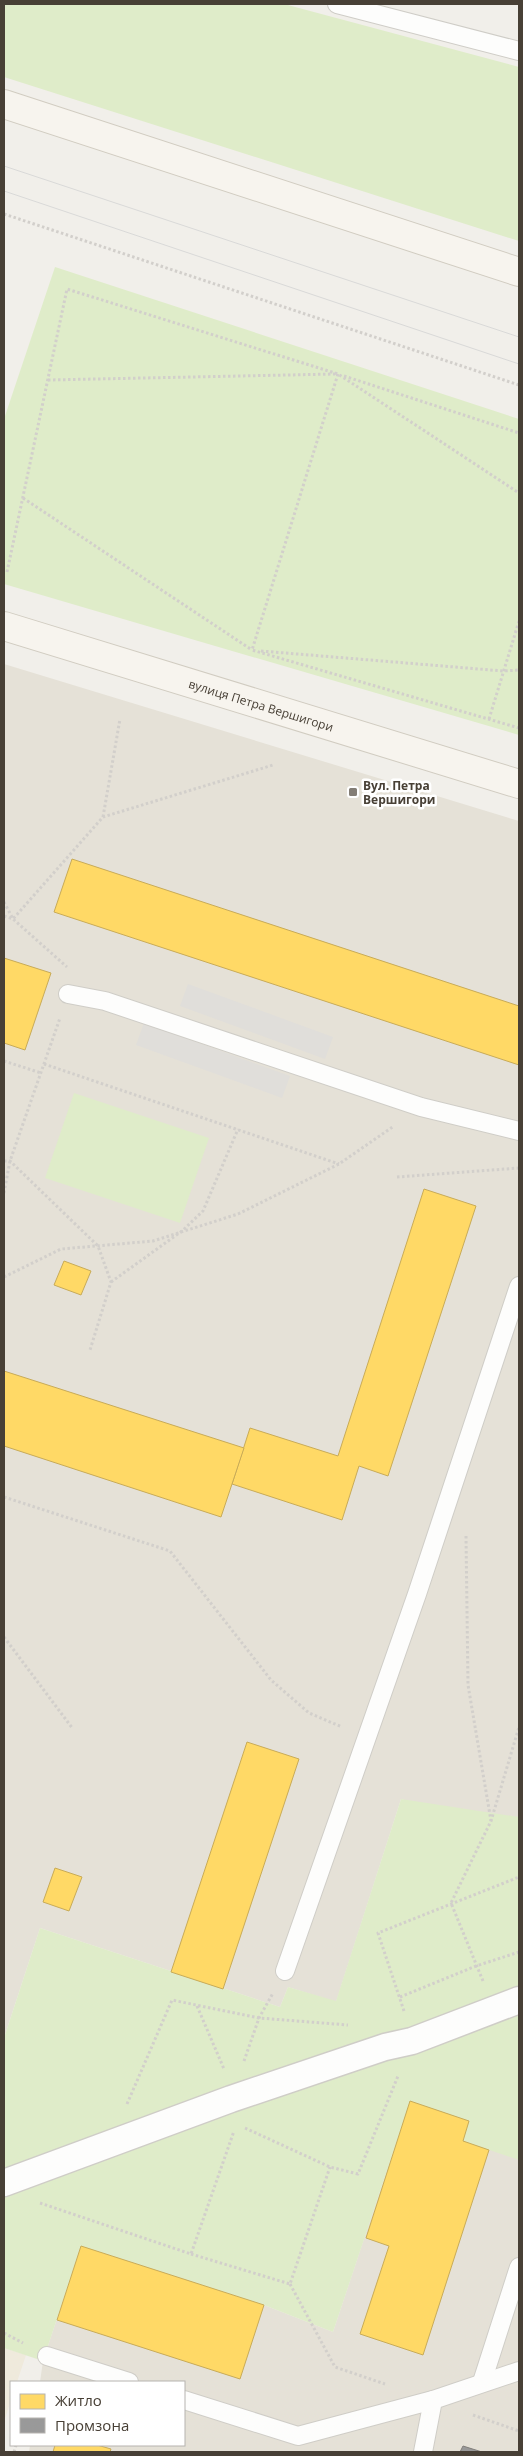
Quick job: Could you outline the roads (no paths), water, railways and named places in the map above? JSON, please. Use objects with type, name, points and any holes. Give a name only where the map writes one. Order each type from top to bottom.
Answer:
[{"type":"main road","points":[[4,104],[519,272]]},
{"type":"main road","name":"вулиця Петра Вершигори","points":[[4,626],[519,784]]},
{"type":"street","points":[[4,2183],[109,2146],[232,2094],[385,2047],[412,2041],[519,2000]]},
{"type":"lane","points":[[337,4],[519,51]]},
{"type":"lane","points":[[68,994],[105,1001],[421,1107],[519,1131]]},
{"type":"lane","points":[[285,1971],[417,1594],[519,1286]]},
{"type":"lane","points":[[482,2382],[519,2267]]},
{"type":"lane","points":[[47,2356],[126,2381]]},
{"type":"lane","points":[[185,2400],[298,2436],[433,2400],[519,2371]]},
{"type":"lane","points":[[422,2452],[433,2400]]},
{"type":"tram line","points":[[4,166],[519,337]]},
{"type":"tram line","points":[[4,191],[519,364]]},
{"type":"place","name":"Вул. Петра Вершигори","points":[[353,792]]}]
